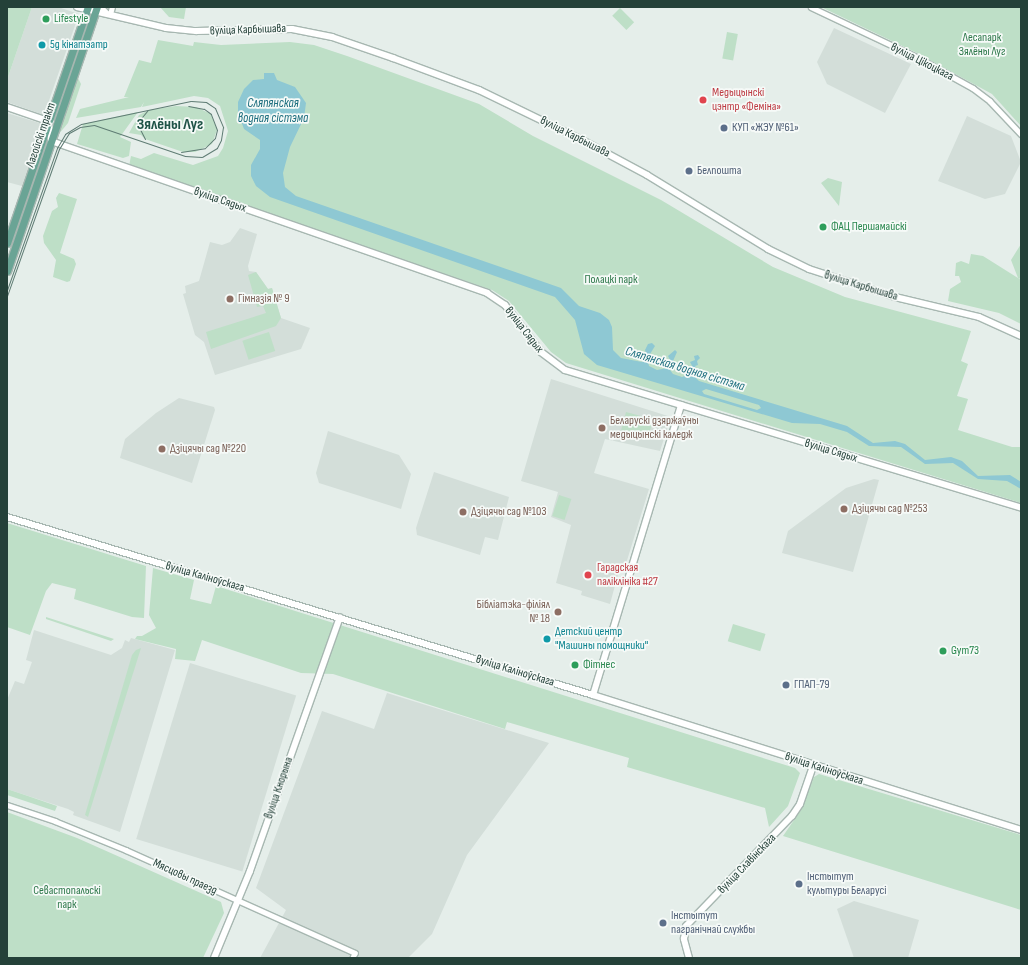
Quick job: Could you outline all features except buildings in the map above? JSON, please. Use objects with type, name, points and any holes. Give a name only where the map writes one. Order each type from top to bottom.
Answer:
[{"type":"main road","name":"вуліца Карбышава","points":[[77,7],[98,9],[108,14],[166,28],[196,31],[292,28],[332,38],[392,58],[479,90],[580,139],[642,172],[768,248],[809,269],[895,297],[980,317],[1021,336]]},
{"type":"main road","name":"Лагойскі тракт","points":[[7,243],[87,9]]},
{"type":"main road","name":"Лагойскі тракт","points":[[7,268],[98,9]]},
{"type":"main road","points":[[7,107],[49,122],[58,120]]},
{"type":"main road","points":[[49,122],[51,141]]},
{"type":"main road","name":"вуліца Сядых","points":[[51,141],[487,293],[506,305],[544,356],[565,370],[1021,508]]},
{"type":"main road","points":[[593,695],[681,405]]},
{"type":"main road","name":"вуліца Каліноўскага","points":[[7,517],[593,695],[813,766],[1021,830]]},
{"type":"main road","name":"вуліца Кнорына","points":[[214,958],[238,901],[340,617]]},
{"type":"main road","name":"вуліца Славінскага","points":[[689,958],[684,937],[686,926],[792,816],[800,804],[813,766]]},
{"type":"street","points":[[108,14],[112,7]]},
{"type":"street","name":"вуліца Цікоцкага","points":[[811,7],[917,57],[973,88],[990,101],[1021,134]]},
{"type":"street","name":"Мясцовы праезд","points":[[7,805],[83,832],[355,953],[352,958]]},
{"type":"shaded area","points":[[32,7],[58,7],[79,14],[44,115],[7,102],[7,80]]},
{"type":"shaded area","points":[[834,28],[911,64],[885,113],[827,84],[817,62]]},
{"type":"shaded area","points":[[7,113],[43,124],[22,186],[7,182]]},
{"type":"shaded area","points":[[967,116],[1011,136],[1021,162],[1005,194],[985,199],[938,181]]},
{"type":"shaded area","name":"Гімназія № 9","points":[[240,228],[257,234],[248,266],[249,271],[256,272],[268,289],[272,288],[281,318],[310,328],[301,349],[215,375],[204,342],[195,335],[183,294],[186,293],[185,286],[199,281],[210,242],[222,245],[230,242]]},
{"type":"shaded area","points":[[551,379],[671,417],[660,451],[605,439],[594,473],[649,489],[625,567],[620,567],[610,604],[581,595],[582,591],[556,583],[571,525],[551,517],[558,492],[521,481]]},
{"type":"shaded area","name":"Дзіцячы сад №220","points":[[179,398],[214,407],[215,410],[192,483],[120,458],[125,439],[156,413]]},
{"type":"shaded area","points":[[328,431],[399,455],[411,474],[401,509],[319,483],[316,473]]},
{"type":"shaded area","name":"Дзіцячы сад №103","points":[[434,472],[509,497],[498,540],[485,537],[480,555],[417,535],[416,528]]},
{"type":"shaded area","name":"Дзіцячы сад №253","points":[[874,479],[879,480],[853,572],[782,553],[788,531],[846,488]]},
{"type":"shaded area","points":[[34,630],[111,655],[122,648],[125,640],[129,642],[131,638],[175,650],[120,832],[73,815],[74,812],[68,809],[7,789],[7,700],[15,681],[24,684],[32,662],[26,660]]},
{"type":"shaded area","points":[[190,663],[296,695],[242,871],[136,839]]},
{"type":"shaded area","points":[[387,693],[549,743],[467,855],[432,934],[408,958],[260,958],[286,910],[256,888],[322,711],[374,729]]},
{"type":"shaded area","points":[[854,901],[919,920],[908,958],[854,958],[837,909]]},
{"type":"green space","points":[[7,7],[32,7],[7,80]]},
{"type":"green space","points":[[160,7],[186,7],[184,19],[169,17]]},
{"type":"green space","name":"Лесапарк Зялёны Луг","points":[[821,7],[1021,7],[1021,126],[992,94],[917,53]]},
{"type":"green space","points":[[620,8],[634,22],[626,30],[612,16]]},
{"type":"green space","points":[[727,32],[738,34],[733,60],[722,59]]},
{"type":"green space","name":"Полацкі парк","points":[[158,40],[193,46],[194,42],[221,45],[290,42],[314,45],[347,56],[479,104],[533,136],[661,200],[773,267],[845,297],[971,331],[961,361],[968,364],[957,396],[968,399],[958,430],[1012,447],[1021,447],[1021,503],[566,363],[551,352],[509,301],[492,290],[129,166],[131,156],[141,159],[154,153],[193,165],[218,156],[223,148],[228,131],[220,106],[208,98],[194,96],[142,107],[144,102],[141,107],[76,118],[80,109],[129,97],[124,97],[139,60],[151,63]]},
{"type":"green space","points":[[78,78],[81,84],[68,123],[58,135]]},
{"type":"green space","points":[[176,106],[196,107],[211,114],[217,130],[212,144],[195,152],[183,152],[145,139],[141,135],[129,133],[139,115],[149,110]]},
{"type":"green space","points":[[138,112],[120,137],[131,142],[129,156],[123,158],[77,144],[83,124]]},
{"type":"green space","points":[[828,178],[842,182],[839,206],[821,183]]},
{"type":"green space","points":[[59,193],[77,199],[60,253],[74,259],[76,264],[70,281],[67,282],[53,277],[56,260],[44,243],[43,236],[52,211],[58,207],[56,198]]},
{"type":"green space","points":[[1021,244],[1021,279],[1018,278],[1011,260]]},
{"type":"green space","points":[[971,254],[983,256],[1021,280],[1021,324],[999,313],[948,301],[950,289],[961,282],[959,276],[955,276],[956,263],[961,261],[969,264]]},
{"type":"green space","points":[[256,272],[268,289],[272,288],[281,318],[276,326],[211,349],[206,332],[266,313],[263,306],[257,307],[248,275]]},
{"type":"green space","points":[[269,332],[275,351],[249,360],[242,341]]},
{"type":"green space","points":[[626,412],[653,419],[648,440],[621,432]]},
{"type":"green space","points":[[559,495],[571,499],[565,520],[552,516]]},
{"type":"green space","points":[[7,523],[146,566],[144,618],[132,617],[74,599],[76,589],[52,583],[46,591],[30,635],[7,627]]},
{"type":"green space","points":[[153,568],[194,580],[190,599],[211,604],[216,586],[795,768],[800,773],[788,806],[769,827],[765,808],[627,767],[629,758],[507,722],[505,729],[333,674],[301,673],[202,640],[195,661],[175,659],[176,649],[135,639],[137,636],[142,636],[156,628],[149,615]]},
{"type":"green space","points":[[46,617],[114,639],[111,641],[46,619]]},
{"type":"green space","points":[[733,624],[766,634],[760,651],[728,641]]},
{"type":"green space","points":[[141,648],[88,817],[85,815],[132,655],[136,650]]},
{"type":"green space","points":[[819,774],[1021,835],[1021,910],[783,836],[801,810],[814,777]]},
{"type":"green space","points":[[7,789],[57,806],[55,811],[7,795]]},
{"type":"green space","name":"Севастопальскі парк","points":[[7,812],[77,838],[221,902],[224,913],[203,958],[7,958]]},
{"type":"water","name":"Сляпянская водная сістэма","points":[[264,73],[274,73],[277,80],[295,87],[306,103],[304,118],[290,147],[283,173],[285,187],[296,196],[561,288],[579,306],[600,313],[609,320],[612,327],[613,350],[621,358],[642,362],[644,360],[641,355],[646,353],[645,350],[648,344],[652,343],[655,346],[650,354],[653,360],[648,361],[649,366],[657,370],[667,368],[664,363],[670,360],[668,356],[675,350],[677,352],[673,361],[676,366],[670,370],[673,374],[682,377],[689,374],[686,369],[692,366],[690,362],[695,360],[694,356],[698,355],[700,358],[697,361],[698,365],[695,366],[699,372],[694,376],[699,381],[847,426],[873,443],[895,441],[905,444],[925,460],[951,457],[962,461],[978,476],[1010,475],[1021,482],[1021,489],[1007,481],[978,479],[953,463],[925,464],[901,447],[869,446],[847,432],[820,424],[792,423],[597,365],[584,354],[575,320],[555,297],[270,197],[256,186],[251,176],[251,165],[260,149],[260,140],[244,129],[238,113],[238,102],[244,89],[253,80],[264,79]],"holes":[[[706,389],[759,405],[761,408],[757,410],[704,394],[702,391]]]},
{"type":"tram line","points":[[7,290],[57,148],[65,134],[81,124],[191,101],[206,102],[215,108],[223,127],[221,140],[217,148],[202,157],[185,156],[94,125],[80,127],[69,133],[59,149],[7,296]]},
{"type":"tram line","points":[[181,152],[205,148],[215,138],[217,130],[211,114],[204,109],[188,106]]},
{"type":"tram line","points":[[145,139],[137,123],[147,111]]},
{"type":"place","name":"Lifestyle","points":[[46,19]]},
{"type":"place","name":"5д кінатэатр","points":[[42,45]]},
{"type":"place","name":"Медыцынскі цэнтр «Феміна»","points":[[703,100]]},
{"type":"place","name":"КУП «ЖЭУ №61»","points":[[724,128]]},
{"type":"place","name":"Белпошта","points":[[689,171]]},
{"type":"place","name":"ФАЦ Першамайскі","points":[[823,227]]},
{"type":"place","name":"Гімназія № 9","points":[[230,299]]},
{"type":"place","name":"Беларускі дзяржаўны медыцынскі каледж","points":[[602,428]]},
{"type":"place","name":"Дзіцячы сад №220","points":[[162,449]]},
{"type":"place","name":"Дзіцячы сад №253","points":[[844,509]]},
{"type":"place","name":"Дзіцячы сад №103","points":[[463,512]]},
{"type":"place","name":"Гарадская паліклініка #27","points":[[588,575]]},
{"type":"place","name":"Бібліатэка-філіял № 18","points":[[558,612]]},
{"type":"place","name":"Детский центр \"Машины помощники\"","points":[[547,639]]},
{"type":"place","name":"Gym73","points":[[943,651]]},
{"type":"place","name":"Фітнес","points":[[575,665]]},
{"type":"place","name":"ГПАП-79","points":[[786,685]]},
{"type":"place","name":"Інстытут культуры Беларусі","points":[[799,884]]},
{"type":"place","name":"Інстытут пагранічнай службы","points":[[663,923]]},
{"type":"district","name":"Зялёны Луг","points":[[170,125]]}]
